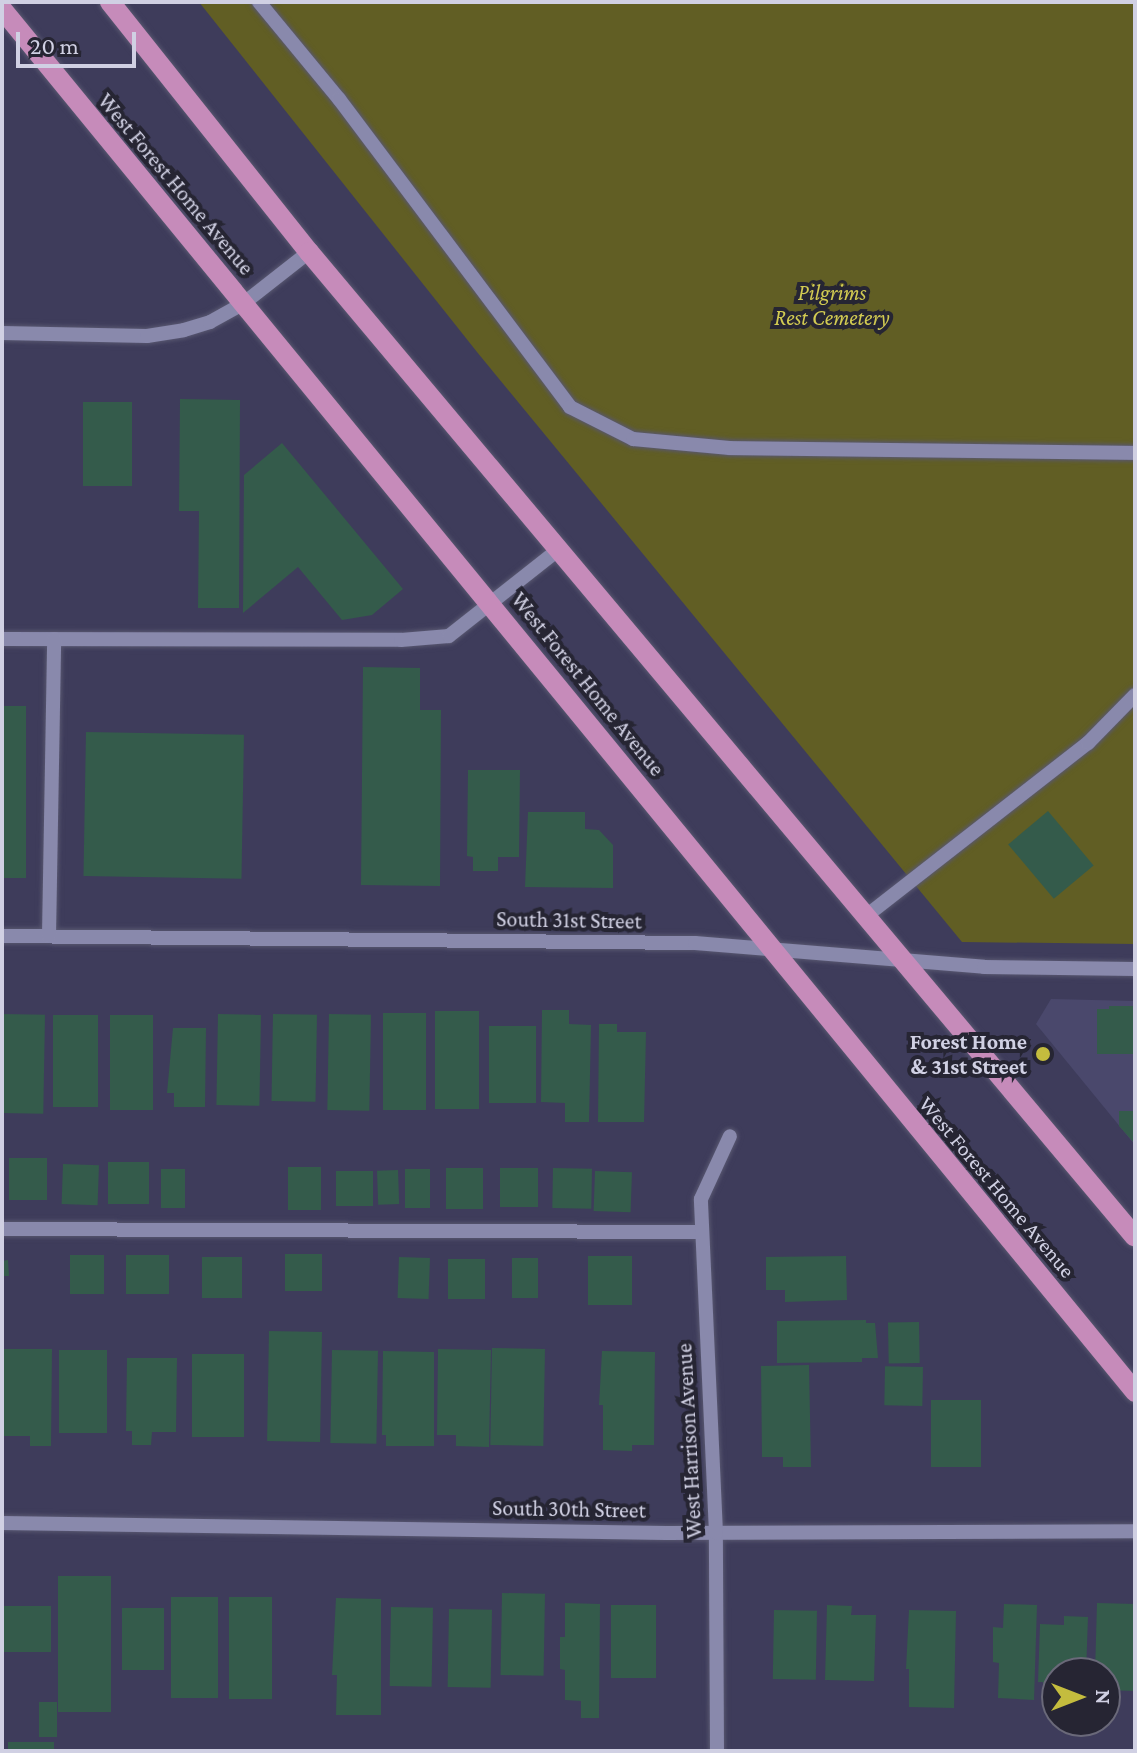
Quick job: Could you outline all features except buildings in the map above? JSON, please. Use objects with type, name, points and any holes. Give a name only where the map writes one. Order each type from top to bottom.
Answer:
[{"type":"main road","points":[[110,2],[309,252],[1135,1237]]},
{"type":"main road","name":"West Forest Home Avenue","points":[[2,9],[1135,1392]]},
{"type":"street","points":[[259,2],[339,99],[570,407],[633,439],[730,448],[1135,453]]},
{"type":"street","points":[[2,333],[147,336],[210,322],[244,303],[309,252]]},
{"type":"street","points":[[2,639],[401,640],[449,636],[558,550]]},
{"type":"street","points":[[49,936],[54,639]]},
{"type":"street","points":[[865,917],[1088,743],[1135,695]]},
{"type":"street","name":"South 31st Street","points":[[2,936],[695,943],[905,962],[1135,969]]},
{"type":"street","name":"West Harrison Avenue","points":[[717,1751],[716,1533],[701,1199],[730,1136]]},
{"type":"street","points":[[2,1229],[701,1232]]},
{"type":"street","name":"South 30th Street","points":[[2,1523],[716,1533],[1135,1531]]},
{"type":"shaded area","points":[[1051,999],[1135,1001],[1135,1145],[1036,1024]]},
{"type":"green space","name":"Pilgrims Rest Cemetery","points":[[199,2],[1135,2],[1135,944],[962,942],[477,352]]},
{"type":"place","name":"Forest Home & 31st Street","points":[[1043,1054]]}]
